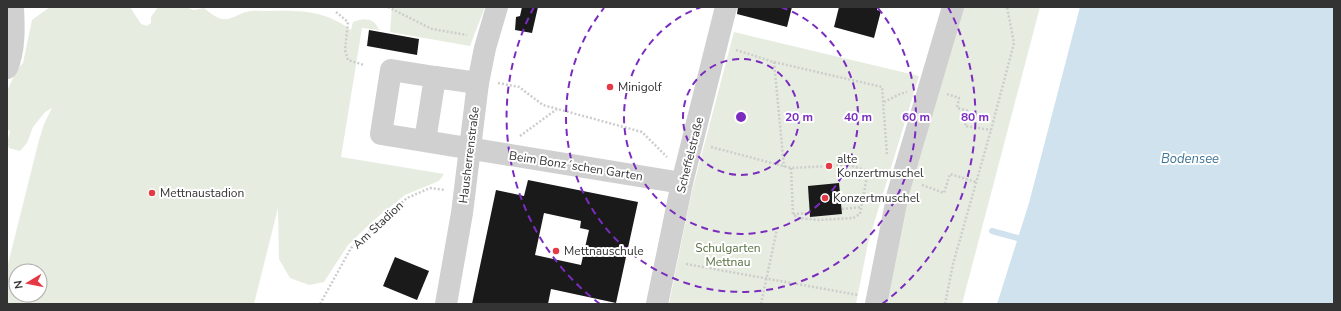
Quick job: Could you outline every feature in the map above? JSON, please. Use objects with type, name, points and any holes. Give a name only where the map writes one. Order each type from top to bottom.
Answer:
[{"type":"street","points":[[7,68],[14,27],[13,7]]},
{"type":"street","name":"Hausherrenstraße","points":[[446,304],[465,192],[478,81],[497,7]]},
{"type":"street","name":"Scheffelstraße","points":[[656,304],[683,178],[726,7]]},
{"type":"street","points":[[876,304],[898,193],[953,7]]},
{"type":"street","points":[[470,148],[381,134],[391,70],[435,77],[478,81]]},
{"type":"street","points":[[425,141],[435,77]]},
{"type":"street","name":"Beim Bonz´schen Garten","points":[[470,148],[496,153],[683,178]]},
{"type":"path","points":[[388,7],[432,29],[488,39]]},
{"type":"path","points":[[945,304],[953,264],[1014,43],[1007,7]]},
{"type":"path","points":[[336,12],[348,22],[346,50],[348,60],[364,65]]},
{"type":"path","points":[[716,44],[774,62],[882,87],[887,155]]},
{"type":"path","points":[[774,62],[784,167]]},
{"type":"path","points":[[478,81],[519,87],[543,105],[642,132],[683,178]]},
{"type":"path","points":[[884,102],[900,94],[911,91]]},
{"type":"path","points":[[959,98],[957,108],[969,110],[965,126],[991,130]]},
{"type":"path","points":[[496,153],[557,109]]},
{"type":"path","points":[[708,146],[791,168],[849,165],[868,171],[888,170],[904,174]]},
{"type":"path","points":[[840,165],[844,170],[848,171],[852,170],[853,166]]},
{"type":"path","points":[[791,168],[793,214],[798,218],[808,220],[853,218],[860,214],[868,171]]},
{"type":"path","points":[[944,192],[950,174],[976,182]]},
{"type":"path","name":"Am Stadion","points":[[320,304],[351,248],[407,198],[430,188],[465,192]]},
{"type":"path","points":[[842,210],[862,207]]},
{"type":"path","points":[[793,214],[810,213]]},
{"type":"path","points":[[761,304],[777,229]]},
{"type":"path","points":[[666,261],[857,294]]},
{"type":"green space","points":[[50,7],[130,7],[141,24],[147,26],[151,23],[151,17],[158,7],[185,7],[194,10],[204,8],[221,19],[229,19],[251,11],[301,11],[331,18],[351,30],[353,22],[361,19],[369,20],[375,23],[379,30],[362,28],[341,157],[444,174],[439,181],[405,195],[374,220],[348,245],[324,282],[309,285],[290,278],[279,259],[278,208],[254,304],[7,304],[8,264],[8,303],[48,303],[48,263],[8,263],[39,140],[44,124],[52,108],[45,112],[33,127],[27,143],[20,151],[9,148],[7,142],[10,132],[7,128],[7,91],[17,69],[23,63],[32,20]]},
{"type":"green space","points":[[392,7],[485,7],[470,46],[390,32]]},
{"type":"green space","points":[[959,7],[1040,7],[962,304],[881,304],[905,197]]},
{"type":"green space","name":"Schulgarten Mettnau","points":[[734,32],[919,76],[868,243],[856,304],[669,304],[691,195]]},
{"type":"water","name":"Bodensee","points":[[1080,7],[1334,7],[1334,304],[997,304],[1029,203]]},
{"type":"building","points":[[522,7],[538,7],[532,33],[515,30],[516,17],[520,16]]},
{"type":"building","points":[[738,7],[792,7],[787,27],[737,14]]},
{"type":"building","points":[[839,7],[878,7],[877,10],[881,11],[874,38],[834,27]]},
{"type":"building","points":[[369,30],[419,39],[417,55],[367,46]]},
{"type":"building","points":[[528,180],[638,202],[616,303],[551,289],[548,304],[472,304],[496,190],[524,196]],"holes":[[[544,213],[581,221],[580,228],[589,230],[581,265],[535,255]]]},
{"type":"building","name":"Konzertmuschel","points":[[839,183],[842,214],[810,217],[808,186]]},
{"type":"building","points":[[395,257],[429,271],[417,300],[383,286]]},
{"type":"waterway","points":[[992,231],[1018,238]]},
{"type":"place","name":"Minigolf","points":[[610,87]]},
{"type":"place","name":"alte Konzertmuschel","points":[[829,166]]},
{"type":"place","name":"Mettnaustadion","points":[[152,193]]},
{"type":"place","name":"Konzertmuschel","points":[[825,198]]},
{"type":"place","name":"Mettnauschule","points":[[556,251]]}]
